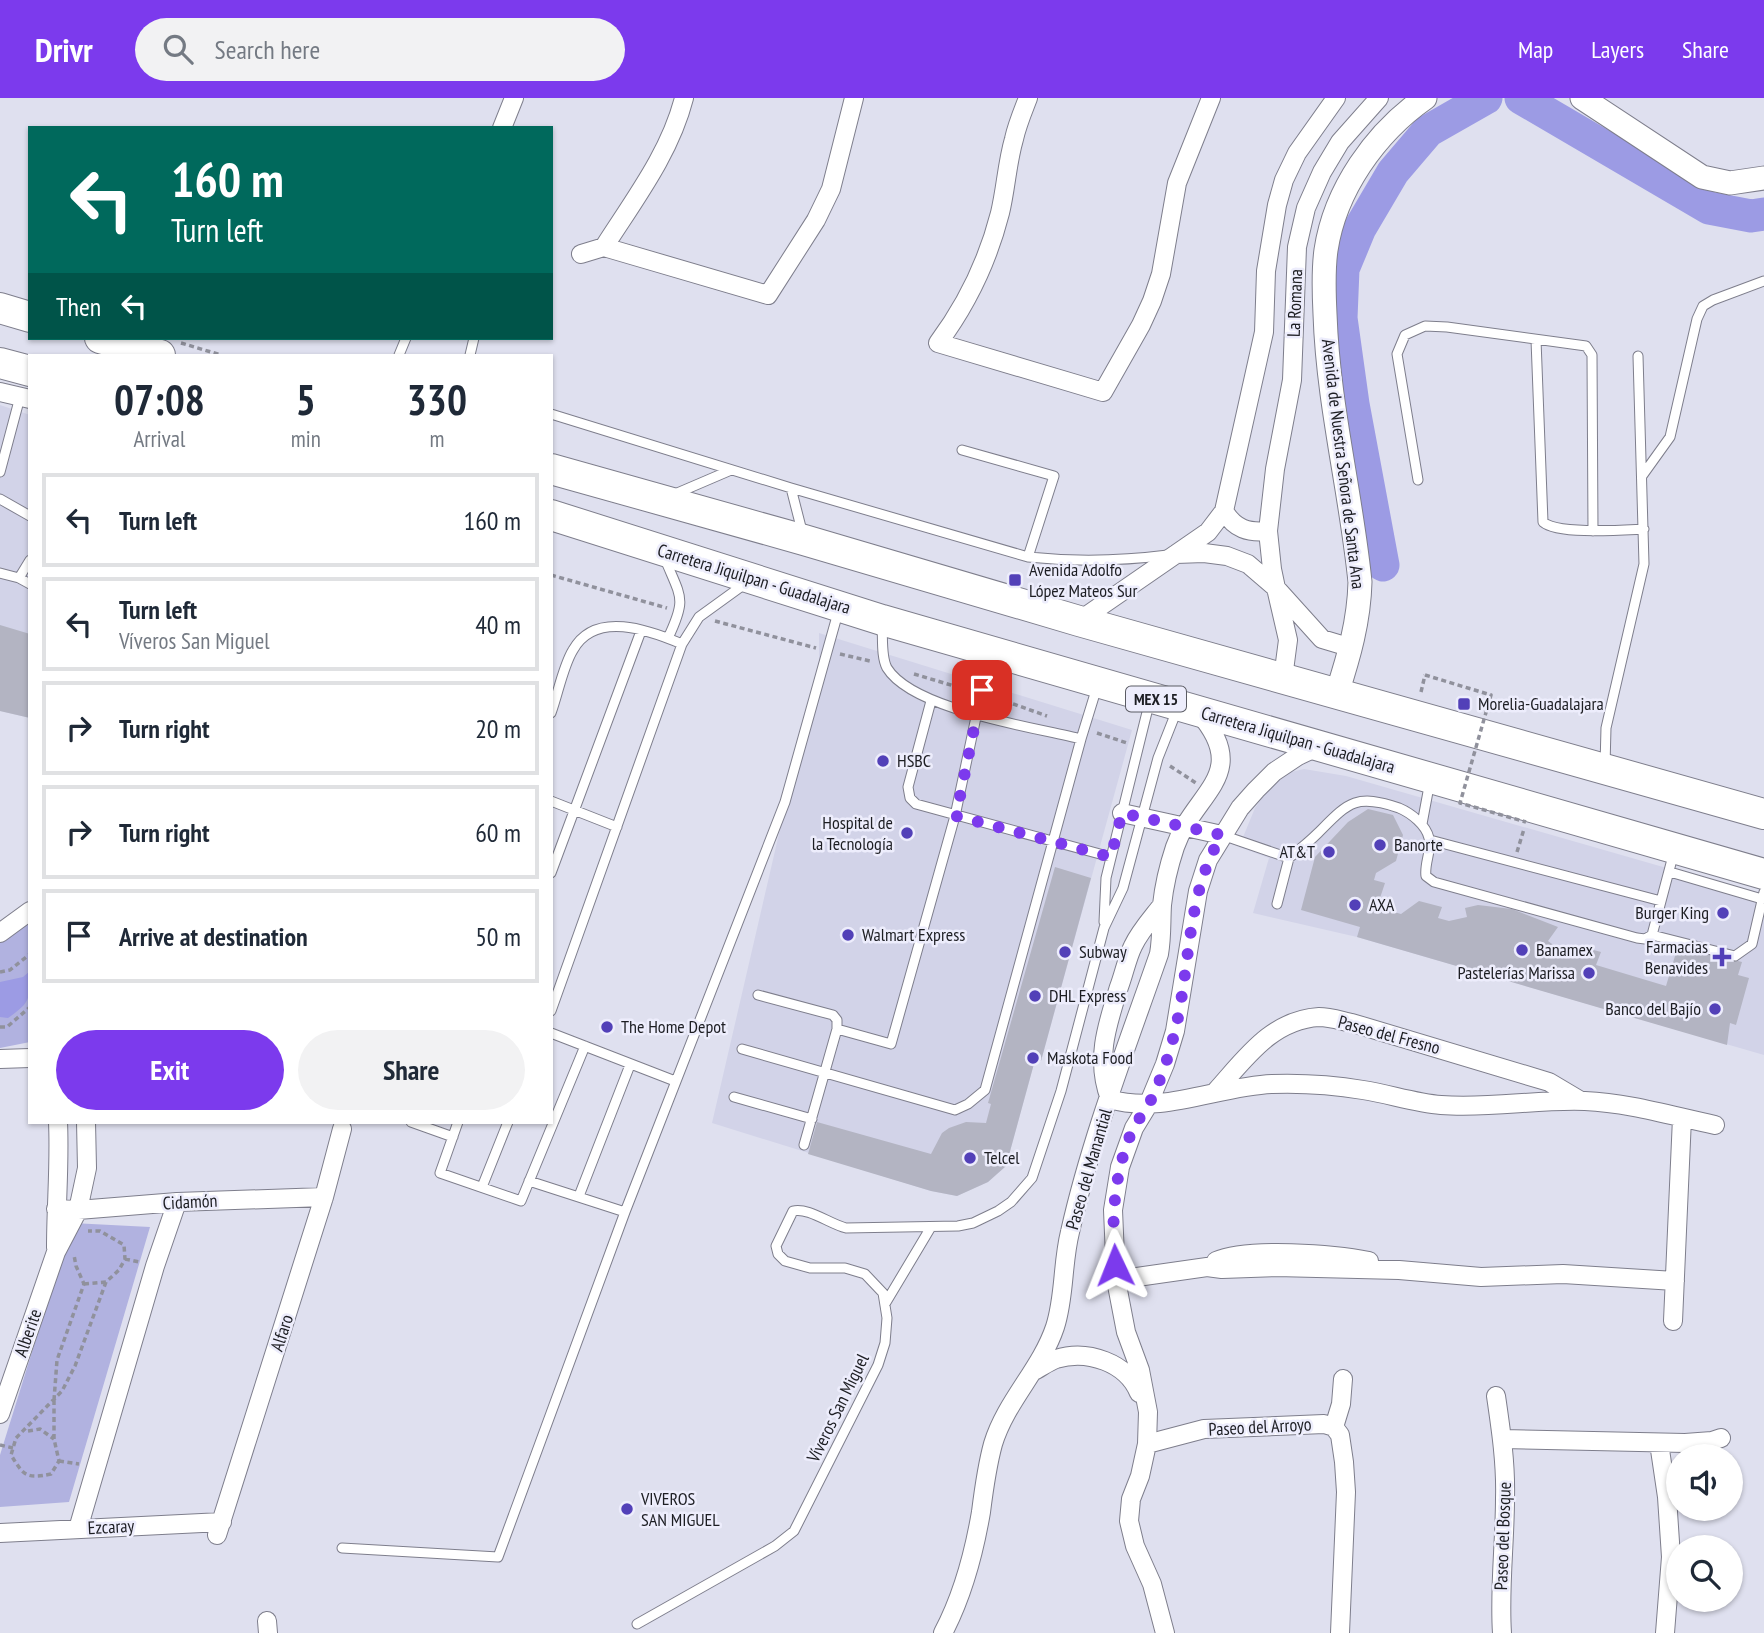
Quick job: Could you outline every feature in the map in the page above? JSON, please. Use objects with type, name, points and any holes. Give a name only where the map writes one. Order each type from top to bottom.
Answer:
[{"type":"highway","points":[[0,308],[28,316]]},
{"type":"highway","points":[[113,340],[167,348]]},
{"type":"highway","points":[[0,363],[27,389]]},
{"type":"highway","points":[[553,469],[1079,621],[1605,767],[1764,814]]},
{"type":"highway","name":"Carretera Jiquilpan - Guadalajara","points":[[553,516],[882,620],[1431,778],[1672,861],[1763,888]]},
{"type":"street","points":[[503,126],[514,98]]},
{"type":"street","points":[[604,247],[664,150],[679,117],[684,98]]},
{"type":"street","points":[[581,254],[604,247],[771,303],[831,189],[854,98]]},
{"type":"street","points":[[1028,98],[1014,138],[992,243],[956,320],[938,343],[1103,392],[1152,301],[1161,274],[1177,183],[1211,98]]},
{"type":"street","name":"La Romana","points":[[1079,621],[1208,532],[1224,511],[1264,332],[1266,271],[1277,205],[1284,180],[1297,153],[1336,98]]},
{"type":"street","name":"La Romana","points":[[1283,678],[1288,640],[1276,588],[1268,531],[1275,469],[1292,380],[1297,247],[1306,208],[1322,172],[1340,142],[1378,98]]},
{"type":"street","name":"Avenida de Nuestra Señora de Santa Ana","points":[[1337,693],[1352,648],[1360,609],[1360,582],[1330,393],[1326,345],[1326,251],[1336,212],[1351,179],[1371,150],[1424,98]]},
{"type":"street","points":[[1581,98],[1702,177],[1730,183],[1764,178]]},
{"type":"street","points":[[0,392],[27,389]]},
{"type":"street","points":[[1224,511],[1231,522],[1241,529],[1268,531]]},
{"type":"street","points":[[1175,554],[1204,553],[1227,556],[1248,564],[1276,588],[1322,639],[1352,648]]},
{"type":"street","name":"Paseo del Manantial","points":[[943,1633],[963,1586],[973,1550],[994,1440],[1009,1408],[1048,1346],[1060,1310],[1069,1234],[1090,1157],[1159,954],[1167,874],[1184,827],[1210,792],[1221,766],[1221,754],[1213,732],[1176,704]]},
{"type":"street","name":"Paseo del Manantial","points":[[1165,1633],[1152,1584],[1135,1546],[1129,1521],[1131,1499],[1140,1476],[1147,1444],[1148,1412],[1140,1370],[1126,1332],[1116,1280],[1113,1210],[1120,1167],[1134,1129],[1148,1105],[1165,1064],[1175,1031],[1202,876],[1222,835],[1240,808],[1275,772],[1319,746]]},
{"type":"street","points":[[1122,813],[1222,835]]},
{"type":"street","points":[[1110,1099],[1102,1072],[1102,1048],[1108,1020],[1133,946],[1162,905]]},
{"type":"street","points":[[0,933],[28,912]]},
{"type":"street","name":"Paseo del Fresno","points":[[1216,1091],[1262,1039],[1299,1020],[1322,1017],[1390,1034],[1549,1082],[1581,1101]]},
{"type":"street","points":[[0,1059],[28,1058]]},
{"type":"street","name":"Paseo del Fresno","points":[[1110,1099],[1121,1103],[1148,1105],[1216,1091],[1272,1084],[1321,1085],[1470,1107],[1581,1101],[1613,1102],[1715,1125]]},
{"type":"street","points":[[1673,1321],[1682,1118]]},
{"type":"street","name":"Alberite","points":[[58,1124],[60,1163],[56,1209],[65,1250]]},
{"type":"street","name":"Alberite","points":[[0,1414],[65,1250],[78,1210],[87,1168],[86,1124]]},
{"type":"street","name":"Alfaro","points":[[219,1528],[324,1197],[342,1129]]},
{"type":"street","name":"Cidamón","points":[[56,1209],[324,1197]]},
{"type":"street","points":[[78,1529],[143,1306],[177,1202]]},
{"type":"street","points":[[1116,1280],[1207,1267],[1220,1259],[1298,1254],[1342,1256],[1399,1270],[1481,1277],[1563,1274],[1675,1281]]},
{"type":"street","points":[[1030,1373],[1057,1359],[1080,1356],[1102,1360],[1119,1366],[1135,1382],[1148,1412]]},
{"type":"street","points":[[1334,1427],[1341,1405],[1343,1379]]},
{"type":"street","name":"Paseo del Bosque","points":[[1496,1396],[1503,1438],[1505,1500],[1500,1606],[1502,1633]]},
{"type":"street","name":"Paseo del Arroyo","points":[[1147,1444],[1204,1429],[1311,1424],[1334,1427],[1340,1435],[1346,1492],[1340,1633]]},
{"type":"street","points":[[1503,1438],[1659,1443],[1700,1442],[1721,1438]]},
{"type":"street","points":[[1659,1443],[1667,1497],[1671,1557],[1665,1633]]},
{"type":"street","name":"Ezcaray","points":[[0,1533],[78,1529],[219,1528]]},
{"type":"lane","points":[[1642,476],[1670,437],[1697,319],[1703,306],[1764,281]]},
{"type":"lane","points":[[1418,480],[1397,354],[1405,335],[1425,326],[1447,327],[1586,346],[1592,355],[1593,531]]},
{"type":"lane","points":[[1536,340],[1541,516],[1547,526],[1593,531],[1644,529]]},
{"type":"lane","points":[[1605,767],[1606,728],[1644,564],[1638,356]]},
{"type":"lane","points":[[0,472],[27,389]]},
{"type":"lane","points":[[553,415],[1028,557],[1064,561],[1110,561],[1175,554]]},
{"type":"lane","points":[[962,450],[1055,476],[1028,557]]},
{"type":"lane","points":[[664,499],[731,470]]},
{"type":"lane","points":[[791,488],[804,540]]},
{"type":"lane","points":[[0,499],[28,515]]},
{"type":"lane","points":[[661,551],[681,597],[680,612],[668,638]]},
{"type":"lane","points":[[19,578],[28,563]]},
{"type":"lane","points":[[0,573],[28,583]]},
{"type":"lane","points":[[554,993],[682,644],[699,617],[751,579]]},
{"type":"lane","points":[[342,1548],[498,1557],[625,1212],[785,802],[840,606]]},
{"type":"lane","points":[[882,620],[885,664],[894,677],[931,701],[1081,739]]},
{"type":"lane","points":[[553,707],[572,650],[588,631],[611,625],[668,638],[682,644]]},
{"type":"lane","points":[[553,868],[641,631]]},
{"type":"lane","points":[[837,1029],[891,1044],[956,816],[976,714],[997,653]]},
{"type":"lane","points":[[988,717],[997,653]]},
{"type":"lane","points":[[743,1049],[955,1110],[968,1104],[985,1090],[1099,682]]},
{"type":"lane","points":[[931,701],[908,787],[910,798],[916,804],[1111,857]]},
{"type":"lane","points":[[886,1304],[883,1293],[865,1274],[854,1269],[810,1268],[786,1261],[778,1254],[776,1246],[792,1213],[804,1210],[846,1228],[958,1226],[986,1217],[1011,1202],[1032,1178],[1061,1091],[1104,928],[1123,888],[1158,758],[1176,704]]},
{"type":"lane","points":[[1104,928],[1106,878],[1122,813],[1176,704]]},
{"type":"lane","points":[[1422,824],[1431,778]]},
{"type":"lane","points":[[1277,904],[1289,858],[1307,844],[1336,813],[1350,804],[1363,801],[1384,803],[1405,811],[1422,824],[1430,840],[1424,866],[1426,876],[1434,882],[1637,938],[1645,939],[1652,935],[1735,956],[1752,944],[1763,888]]},
{"type":"lane","points":[[553,802],[617,827]]},
{"type":"lane","points":[[1222,835],[1289,858]]},
{"type":"lane","points":[[1430,840],[1661,901]]},
{"type":"lane","points":[[1652,935],[1672,861]]},
{"type":"lane","points":[[758,995],[833,1015],[837,1020],[837,1029],[804,1145]]},
{"type":"lane","points":[[553,1035],[676,1081]]},
{"type":"lane","points":[[553,1123],[585,1046]]},
{"type":"lane","points":[[579,1196],[630,1065]]},
{"type":"lane","points":[[734,1097],[812,1119]]},
{"type":"lane","points":[[417,1124],[453,1137]]},
{"type":"lane","points":[[457,1124],[440,1173],[522,1201],[553,1124]]},
{"type":"lane","points":[[482,1187],[507,1124]]},
{"type":"lane","points":[[529,1181],[625,1212]]},
{"type":"lane","points":[[886,1304],[931,1227]]},
{"type":"lane","name":"Víveros San Miguel","points":[[637,1624],[775,1546],[794,1531],[878,1365],[887,1330],[886,1304]]},
{"type":"path","points":[[167,348],[213,354]]},
{"type":"path","points":[[553,576],[637,600]]},
{"type":"path","points":[[1426,676],[1491,695],[1460,803],[1526,822]]},
{"type":"path","points":[[1158,758],[1210,792]]},
{"type":"path","points":[[0,972],[10,970],[28,955]]},
{"type":"path","points":[[0,1027],[7,1027],[28,1009]]},
{"type":"path","points":[[65,1250],[84,1284],[57,1360],[54,1400],[54,1439],[58,1461],[51,1475],[33,1478],[21,1472],[11,1455],[16,1438],[26,1431],[54,1400],[62,1391],[75,1366],[106,1282],[120,1270],[125,1259],[124,1245],[100,1231],[87,1231],[81,1240]]},
{"type":"path","points":[[84,1284],[106,1282]]},
{"type":"path","points":[[26,1431],[40,1429],[54,1439]]},
{"type":"path","points":[[0,1445],[13,1448]]},
{"type":"shaded area","points":[[0,405],[28,414],[28,718],[0,711]]},
{"type":"shaded area","points":[[819,633],[1132,730],[1041,1061],[1035,1060],[1006,1166],[988,1182],[957,1196],[931,1191],[712,1123],[819,661]]},
{"type":"shaded area","points":[[1304,769],[1346,776],[1764,896],[1764,1055],[1357,937],[1253,913],[1269,858],[1239,847],[1255,808],[1273,782],[1287,773]]},
{"type":"shaded area","points":[[28,921],[28,1042],[0,1048],[0,939]]},
{"type":"shaded area","points":[[28,973],[28,999],[8,1018],[0,1017],[0,982],[23,977]]},
{"type":"shaded area","points":[[72,1223],[150,1227],[69,1502],[0,1507],[0,1455]]},
{"type":"building","points":[[0,625],[28,633],[28,718],[0,711]]},
{"type":"building","points":[[1368,809],[1393,815],[1403,835],[1396,861],[1376,873],[1374,880],[1385,883],[1377,907],[1401,914],[1419,901],[1442,907],[1438,918],[1449,921],[1467,917],[1465,908],[1478,905],[1512,909],[1558,927],[1548,941],[1567,955],[1577,957],[1579,946],[1601,952],[1596,965],[1666,986],[1678,946],[1742,962],[1738,975],[1749,978],[1736,1025],[1730,1023],[1727,1045],[1357,937],[1360,927],[1301,910],[1315,857],[1348,822]]},
{"type":"building","points":[[1055,867],[1091,878],[1041,1061],[1035,1060],[1006,1166],[988,1182],[957,1196],[931,1191],[808,1154],[817,1122],[931,1154],[942,1133],[949,1128],[966,1122],[986,1123],[991,1104],[988,1103]]},
{"type":"waterway","points":[[1383,565],[1353,404],[1341,318],[1343,269],[1360,228],[1393,172],[1428,131],[1486,98]]},
{"type":"waterway","points":[[1521,98],[1709,208],[1751,216],[1764,214]]},
{"type":"place","name":"Avenida Adolfo López Mateos Sur","points":[[1015,580]]},
{"type":"place","name":"Morelia-Guadalajara","points":[[1464,704]]},
{"type":"place","name":"HSBC","points":[[883,761]]},
{"type":"place","name":"Hospital de la Tecnología","points":[[907,833]]},
{"type":"place","name":"Banorte","points":[[1380,845]]},
{"type":"place","name":"AT&T","points":[[1329,852]]},
{"type":"place","name":"AXA","points":[[1355,905]]},
{"type":"place","name":"Burger King","points":[[1723,913]]},
{"type":"place","name":"Walmart Express","points":[[848,935]]},
{"type":"place","name":"Banamex","points":[[1522,950]]},
{"type":"place","name":"Subway","points":[[1065,952]]},
{"type":"place","name":"Farmacias Benavides","points":[[1722,957]]},
{"type":"place","name":"Pastelerías Marissa","points":[[1589,973]]},
{"type":"place","name":"DHL Express","points":[[1035,996]]},
{"type":"place","name":"Banco del Bajío","points":[[1715,1009]]},
{"type":"place","name":"The Home Depot","points":[[607,1027]]},
{"type":"place","name":"Maskota Food","points":[[1033,1058]]},
{"type":"place","name":"Telcel","points":[[970,1158]]},
{"type":"place","name":"VIVEROS SAN MIGUEL","points":[[627,1509]]},
{"type":"route","points":[[982,690],[956,816],[1111,857],[1122,813],[1222,835],[1208,860],[1198,891],[1175,1031],[1165,1064],[1148,1105],[1134,1129],[1120,1167],[1113,1210],[1115,1265]]}]
